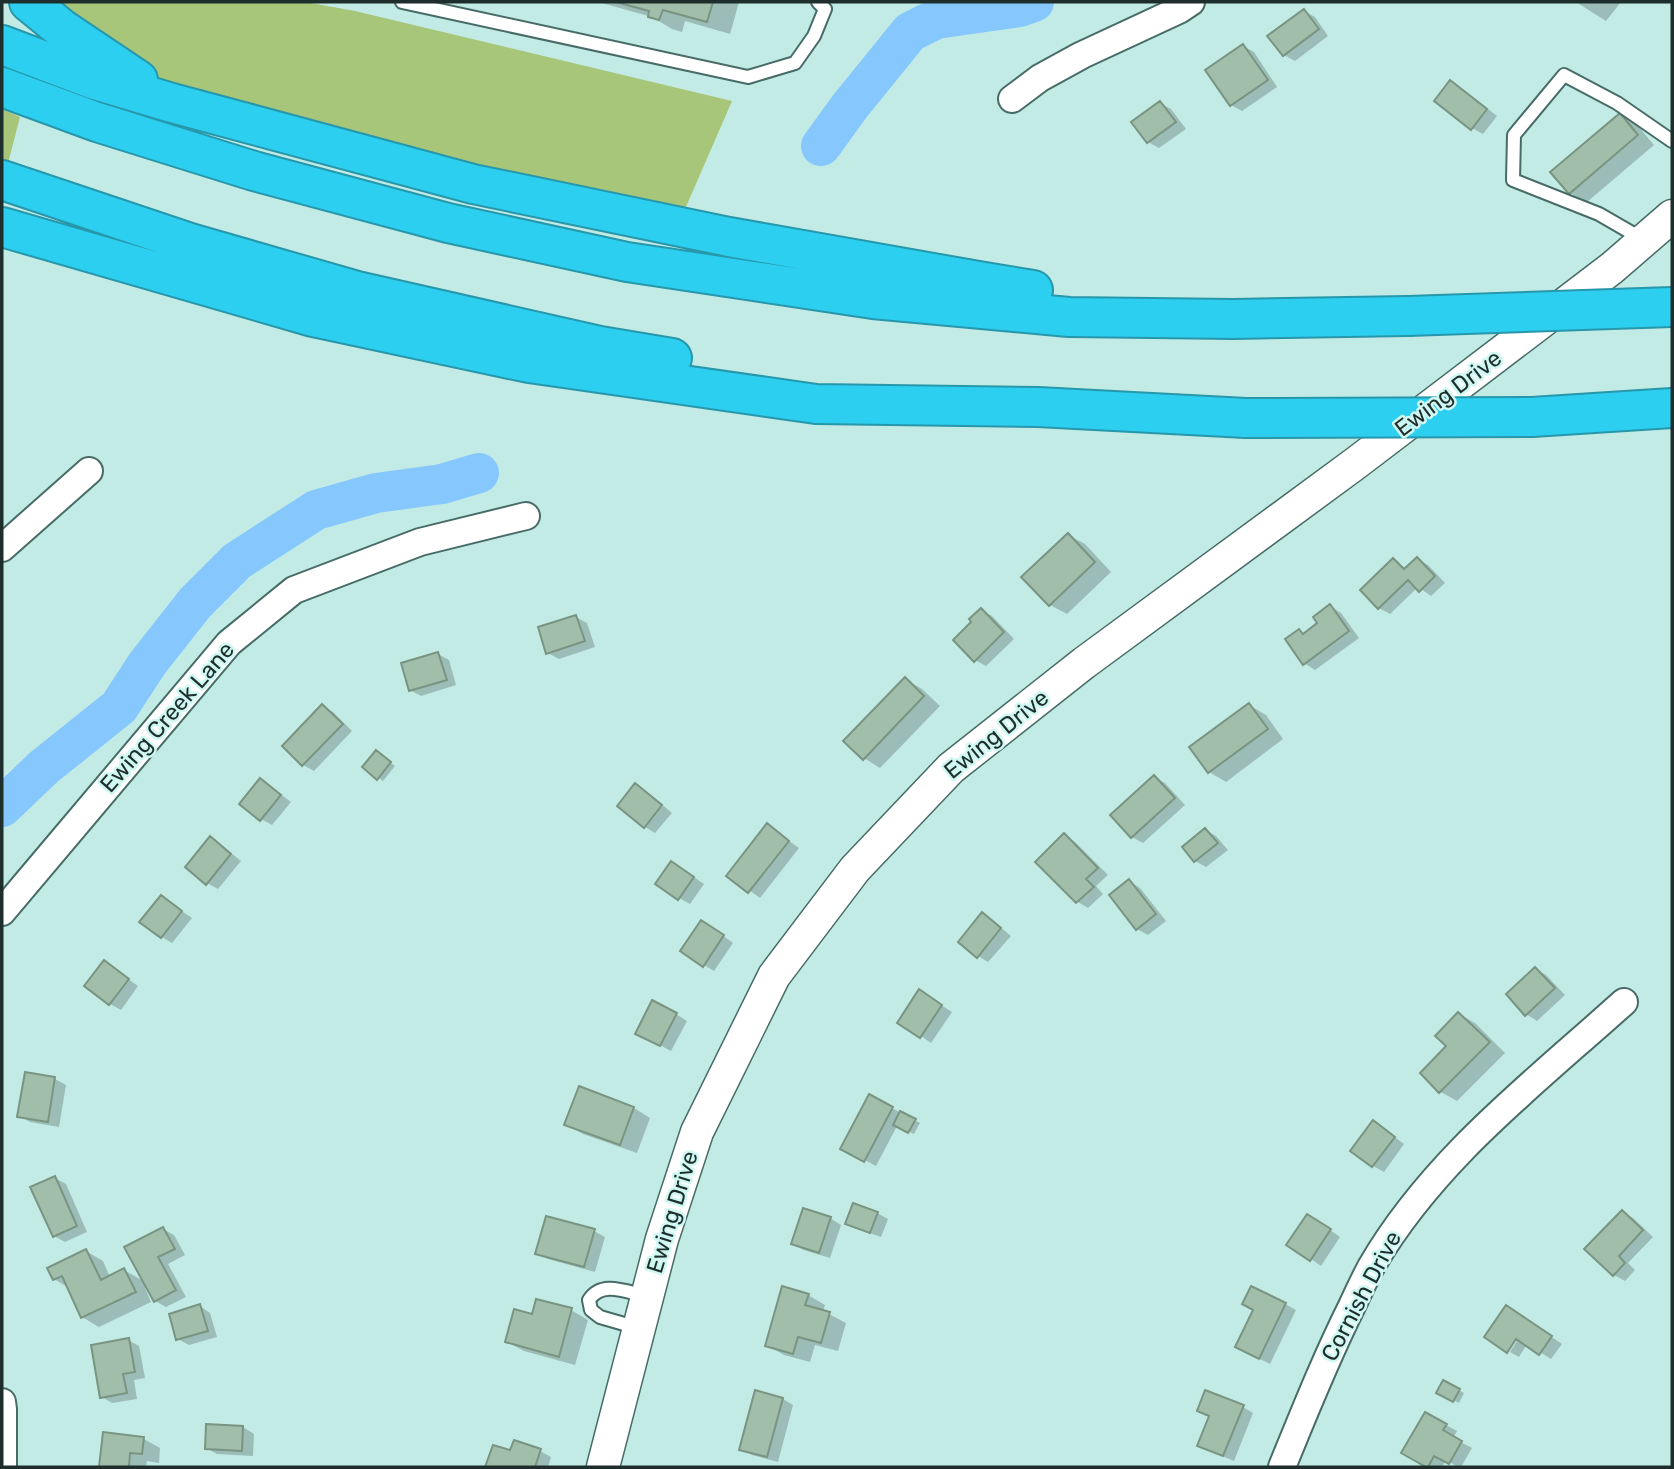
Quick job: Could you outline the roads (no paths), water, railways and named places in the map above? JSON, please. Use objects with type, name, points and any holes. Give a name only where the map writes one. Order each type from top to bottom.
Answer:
[{"type":"highway","points":[[29,2],[62,29],[172,103]]},
{"type":"highway","points":[[2,45],[92,79],[172,103],[472,184],[729,237],[984,282],[1233,319]]},
{"type":"highway","points":[[2,87],[97,122],[254,171],[448,223],[627,262],[900,301],[1069,317],[1233,319],[1672,307]]},
{"type":"highway","points":[[2,180],[190,243],[357,291],[600,346],[764,373],[1038,407]]},
{"type":"highway","points":[[2,227],[313,317],[529,363],[816,404],[1038,407],[1246,418],[1532,417],[1672,408]]},
{"type":"street","points":[[1012,99],[1040,78],[1082,55],[1191,2]]},
{"type":"street","name":"Ewing Drive","points":[[604,1467],[662,1239],[697,1132],[774,976],[855,869],[951,768],[1084,663],[1231,557],[1612,268],[1672,216]]},
{"type":"street","points":[[2,548],[89,471]]},
{"type":"street","name":"Ewing Creek Lane","points":[[2,912],[229,643],[295,590],[420,542],[526,516]]},
{"type":"street","name":"Cornish Drive","points":[[1282,1467],[1329,1353],[1371,1268],[1401,1221],[1469,1140],[1624,1002]]},
{"type":"street","points":[[2,1402],[3,1467]]},
{"type":"lane","points":[[402,2],[459,8],[748,77],[795,63],[814,36],[825,9],[818,2]]},
{"type":"lane","points":[[1645,240],[1599,214],[1513,180],[1514,135],[1564,75],[1618,103],[1672,141]]},
{"type":"lane","points":[[639,1328],[600,1317],[591,1310],[589,1300],[599,1289],[609,1288],[647,1296]]},
{"type":"waterway","points":[[821,146],[910,32],[936,19],[1020,7],[1034,2]]},
{"type":"waterway","points":[[2,807],[44,767],[119,707],[147,664],[195,603],[237,561],[316,510],[376,493],[442,484],[479,473]]}]
